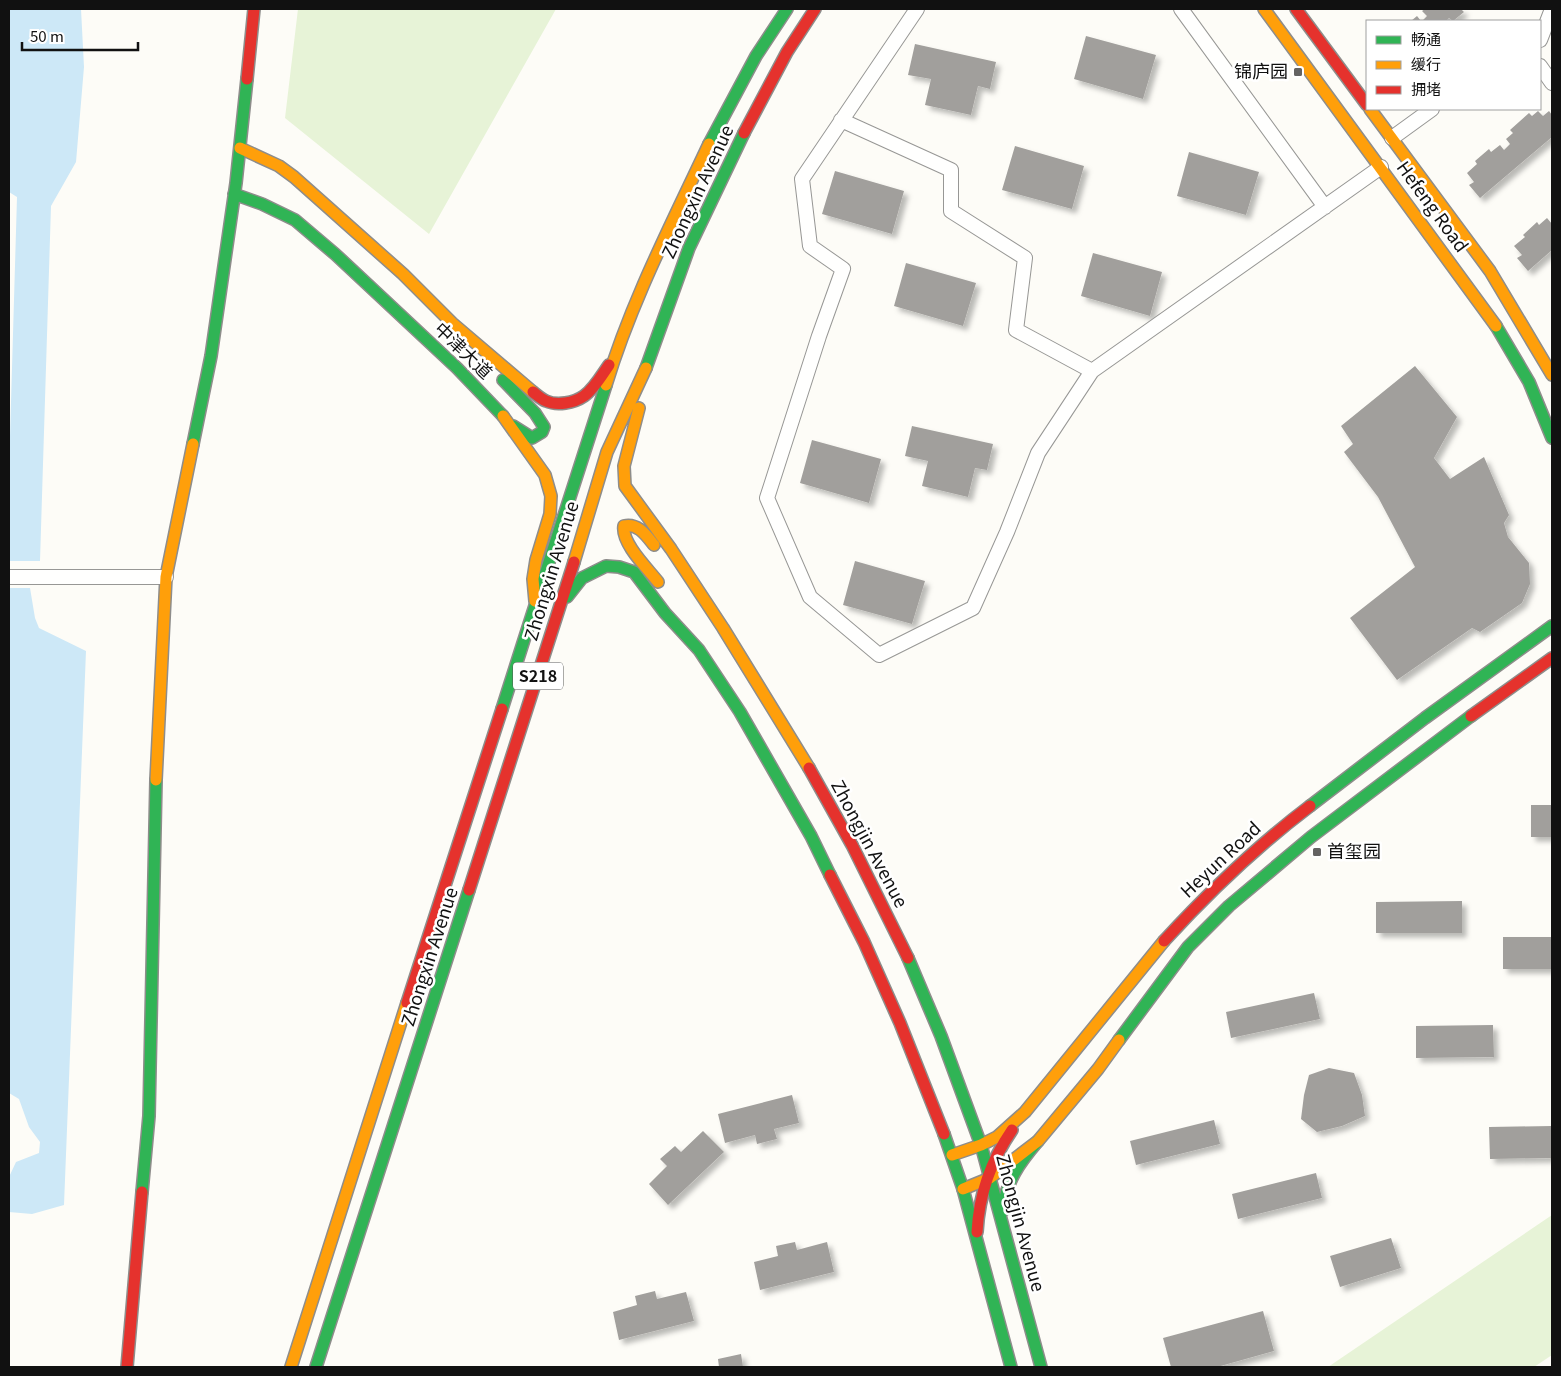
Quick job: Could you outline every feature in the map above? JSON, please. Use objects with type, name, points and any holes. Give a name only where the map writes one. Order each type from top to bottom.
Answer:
[{"type":"main road","points":[[127,1367],[149,1116],[157,755],[166,577],[211,356],[240,148],[254,9]]},
{"type":"main road","name":"Zhongxin Avenue","points":[[291,1367],[361,1144],[565,516],[614,358],[644,280],[711,140],[756,56],[787,9]]},
{"type":"main road","name":"Zhongxin Avenue","points":[[316,1367],[559,610],[607,452],[645,371],[689,248],[761,100],[787,52],[815,9]]},
{"type":"main road","name":"Hefeng Road","points":[[1264,9],[1492,319],[1529,382],[1552,438]]},
{"type":"main road","points":[[1296,9],[1366,103]]},
{"type":"main road","name":"Hefeng Road","points":[[1371,110],[1490,271],[1552,375]]},
{"type":"main road","name":"中津大道","points":[[240,148],[279,166],[294,177],[402,274],[452,323],[545,401],[555,404],[566,403],[584,396],[594,387],[614,358]]},
{"type":"main road","name":"中津大道","points":[[234,194],[269,207],[295,220],[335,254],[444,356],[508,422],[545,475],[552,496],[550,514],[536,560],[533,579],[535,604]]},
{"type":"main road","points":[[452,323],[482,359],[535,413],[544,427],[542,432],[532,438],[508,422]]},
{"type":"main road","name":"Zhongjin Avenue","points":[[645,371],[642,393],[624,466],[624,486],[671,550],[724,628],[797,747],[856,853],[909,960],[941,1036],[981,1145],[988,1177],[1004,1226],[1041,1367]]},
{"type":"main road","points":[[668,594],[627,542],[622,532],[624,526],[629,524],[642,530],[692,596],[724,628]]},
{"type":"main road","points":[[559,610],[582,578],[606,566],[619,567],[634,572],[665,613],[699,650]]},
{"type":"main road","points":[[675,606],[699,650],[740,712],[811,836],[864,942],[900,1023],[952,1155],[963,1189],[1011,1367]]},
{"type":"main road","name":"Heyun Road","points":[[952,1155],[997,1137],[1025,1112],[1164,940],[1222,881],[1289,822],[1425,718],[1552,626]]},
{"type":"main road","points":[[1004,1226],[1003,1208],[1008,1181],[1015,1168],[1098,1069],[1188,947],[1229,906],[1311,837],[1433,744],[1552,658]]},
{"type":"main road","points":[[977,1241],[977,1218],[988,1177],[1010,1133],[1025,1112]]},
{"type":"main road","points":[[963,1189],[988,1177],[1038,1141]]},
{"type":"street","points":[[917,9],[802,179],[810,246],[843,269],[819,336],[767,498],[810,597],[880,655],[973,608],[1007,532],[1038,452],[1092,371],[1381,167]]},
{"type":"street","points":[[1181,9],[1324,207]]},
{"type":"street","points":[[1541,37],[1552,9]]},
{"type":"street","points":[[1541,67],[1552,82]]},
{"type":"street","points":[[1392,138],[1431,110]]},
{"type":"street","points":[[841,120],[951,170],[951,211],[1025,258],[1016,330],[1092,371]]},
{"type":"street","points":[[9,577],[166,577]]},
{"type":"green space","points":[[298,9],[556,9],[429,234],[285,118]]},
{"type":"green space","points":[[1552,1215],[1552,1355],[1534,1367],[1328,1367]]},
{"type":"water","points":[[9,9],[81,9],[84,67],[76,162],[51,206],[40,561],[9,561],[9,471],[17,197],[9,192]]},
{"type":"water","points":[[9,588],[30,588],[35,618],[39,628],[86,651],[64,1205],[32,1214],[9,1212],[9,1177],[16,1162],[39,1153],[40,1142],[29,1127],[19,1099],[9,1093]]},
{"type":"building","points":[[1425,9],[1461,9],[1464,12],[1454,20],[1449,18],[1447,20],[1423,20],[1427,16],[1422,11]]},
{"type":"building","points":[[1417,16],[1420,20],[1412,20]]},
{"type":"building","points":[[1086,36],[1156,55],[1143,99],[1074,79]]},
{"type":"building","points":[[915,44],[996,62],[990,89],[978,86],[971,115],[925,105],[931,79],[908,75]]},
{"type":"building","points":[[1538,111],[1543,116],[1549,111],[1552,115],[1552,137],[1480,198],[1469,185],[1474,182],[1467,173],[1477,164],[1475,161],[1489,149],[1491,152],[1500,145],[1504,150],[1510,144],[1506,139],[1513,133],[1510,130],[1529,113],[1532,116]]},
{"type":"building","points":[[1015,146],[1084,166],[1072,209],[1002,190]]},
{"type":"building","points":[[1189,152],[1259,172],[1246,215],[1177,196]]},
{"type":"building","points":[[835,171],[904,191],[892,234],[822,214]]},
{"type":"building","points":[[1547,218],[1552,224],[1552,250],[1528,271],[1517,258],[1522,255],[1514,246],[1525,237],[1523,235],[1537,222],[1539,225]]},
{"type":"building","points":[[1093,253],[1162,272],[1150,316],[1081,296]]},
{"type":"building","points":[[906,263],[976,283],[963,326],[894,306]]},
{"type":"building","points":[[1415,366],[1457,417],[1434,458],[1450,479],[1484,457],[1509,515],[1504,523],[1508,537],[1529,563],[1530,584],[1522,603],[1480,632],[1472,628],[1397,680],[1350,618],[1415,567],[1378,497],[1344,452],[1353,444],[1341,426]]},
{"type":"building","points":[[912,426],[993,444],[987,470],[975,468],[968,497],[922,486],[928,461],[905,456]]},
{"type":"building","points":[[812,440],[881,459],[869,503],[800,483]]},
{"type":"building","points":[[855,561],[925,581],[912,624],[843,605]]},
{"type":"building","points":[[1531,805],[1552,805],[1552,837],[1531,837]]},
{"type":"building","points":[[1462,901],[1462,933],[1376,933],[1376,902]]},
{"type":"building","points":[[1503,937],[1552,937],[1552,969],[1503,969]]},
{"type":"building","points":[[1314,993],[1320,1019],[1231,1038],[1226,1012]]},
{"type":"building","points":[[1493,1025],[1494,1057],[1416,1058],[1416,1026]]},
{"type":"building","points":[[1329,1068],[1354,1073],[1362,1095],[1365,1116],[1342,1126],[1317,1132],[1301,1119],[1304,1095],[1309,1075]]},
{"type":"building","points":[[792,1095],[799,1123],[774,1129],[777,1139],[757,1144],[755,1135],[725,1143],[718,1114]]},
{"type":"building","points":[[1214,1120],[1220,1144],[1136,1165],[1130,1141]]},
{"type":"building","points":[[1552,1126],[1552,1158],[1490,1159],[1489,1127]]},
{"type":"building","points":[[703,1131],[724,1152],[668,1205],[649,1184],[667,1166],[660,1159],[675,1146],[681,1152]]},
{"type":"building","points":[[1316,1173],[1322,1198],[1238,1219],[1232,1194]]},
{"type":"building","points":[[1391,1238],[1401,1268],[1340,1287],[1330,1256]]},
{"type":"building","points":[[795,1242],[797,1250],[827,1242],[834,1272],[760,1290],[754,1262],[778,1256],[776,1246]]},
{"type":"building","points":[[655,1291],[657,1299],[686,1292],[694,1321],[619,1340],[613,1312],[637,1305],[635,1296]]},
{"type":"building","points":[[1263,1311],[1274,1351],[1217,1367],[1171,1367],[1163,1338]]},
{"type":"building","points":[[741,1354],[743,1367],[719,1367],[718,1359]]},
{"type":"traffic: fast","points":[[709,144],[756,56],[787,9]]},
{"type":"traffic: fast","points":[[193,444],[211,356],[236,183],[247,79]]},
{"type":"traffic: fast","points":[[646,368],[689,248],[744,133]]},
{"type":"traffic: fast","points":[[234,194],[262,204],[295,220],[335,254],[457,368],[503,416]]},
{"type":"traffic: fast","points":[[1496,326],[1529,382],[1552,438]]},
{"type":"traffic: fast","points":[[503,380],[535,413],[544,427],[542,432],[532,438],[513,426]]},
{"type":"traffic: fast","points":[[502,709],[606,385]]},
{"type":"traffic: fast","points":[[567,597],[582,578],[606,566],[619,567],[634,572],[665,613],[699,650],[740,712],[811,836],[830,875]]},
{"type":"traffic: fast","points":[[1310,806],[1425,718],[1552,626]]},
{"type":"traffic: fast","points":[[1119,1040],[1188,947],[1229,906],[1311,837],[1471,716]]},
{"type":"traffic: fast","points":[[142,1192],[149,1116],[156,780]]},
{"type":"traffic: fast","points":[[316,1367],[469,890]]},
{"type":"traffic: fast","points":[[908,958],[941,1036],[981,1145],[1041,1367]]},
{"type":"traffic: fast","points":[[944,1134],[963,1189],[1011,1367]]},
{"type":"traffic: fast","points":[[1003,1211],[1004,1201],[1014,1173],[1038,1141]]},
{"type":"traffic: slow","points":[[1264,9],[1496,326]]},
{"type":"traffic: slow","points":[[1371,110],[1490,271],[1552,375]]},
{"type":"traffic: slow","points":[[606,385],[627,323],[709,144]]},
{"type":"traffic: slow","points":[[240,148],[279,166],[294,177],[403,274],[452,323],[533,392]]},
{"type":"traffic: slow","points":[[574,562],[607,452],[646,368]]},
{"type":"traffic: slow","points":[[639,408],[624,466],[625,486],[671,549],[723,628],[809,768]]},
{"type":"traffic: slow","points":[[503,416],[545,475],[551,496],[550,514],[536,560],[533,579],[535,601]]},
{"type":"traffic: slow","points":[[156,780],[166,577],[193,444]]},
{"type":"traffic: slow","points":[[654,545],[638,528],[624,526],[624,533],[631,548],[658,582]]},
{"type":"traffic: slow","points":[[952,1155],[997,1137],[1025,1112],[1164,941]]},
{"type":"traffic: slow","points":[[291,1367],[407,1003]]},
{"type":"traffic: slow","points":[[963,1189],[990,1178],[1038,1141],[1098,1069],[1119,1040]]},
{"type":"traffic: jam","points":[[247,79],[254,9]]},
{"type":"traffic: jam","points":[[744,133],[787,52],[815,9]]},
{"type":"traffic: jam","points":[[1296,9],[1366,104]]},
{"type":"traffic: jam","points":[[533,392],[550,403],[565,403],[575,400],[591,390],[609,365]]},
{"type":"traffic: jam","points":[[469,890],[574,562]]},
{"type":"traffic: jam","points":[[1471,716],[1552,658]]},
{"type":"traffic: jam","points":[[407,1003],[502,709]]},
{"type":"traffic: jam","points":[[809,768],[852,845],[908,958]]},
{"type":"traffic: jam","points":[[1164,941],[1234,870],[1310,806]]},
{"type":"traffic: jam","points":[[830,875],[864,942],[900,1023],[944,1134]]},
{"type":"traffic: jam","points":[[977,1232],[980,1205],[987,1179],[1004,1142],[1012,1130]]},
{"type":"traffic: jam","points":[[127,1367],[142,1192]]},
{"type":"place","name":"锦庐园","points":[[1298,72]]},
{"type":"place","name":"首玺园","points":[[1317,852]]}]
